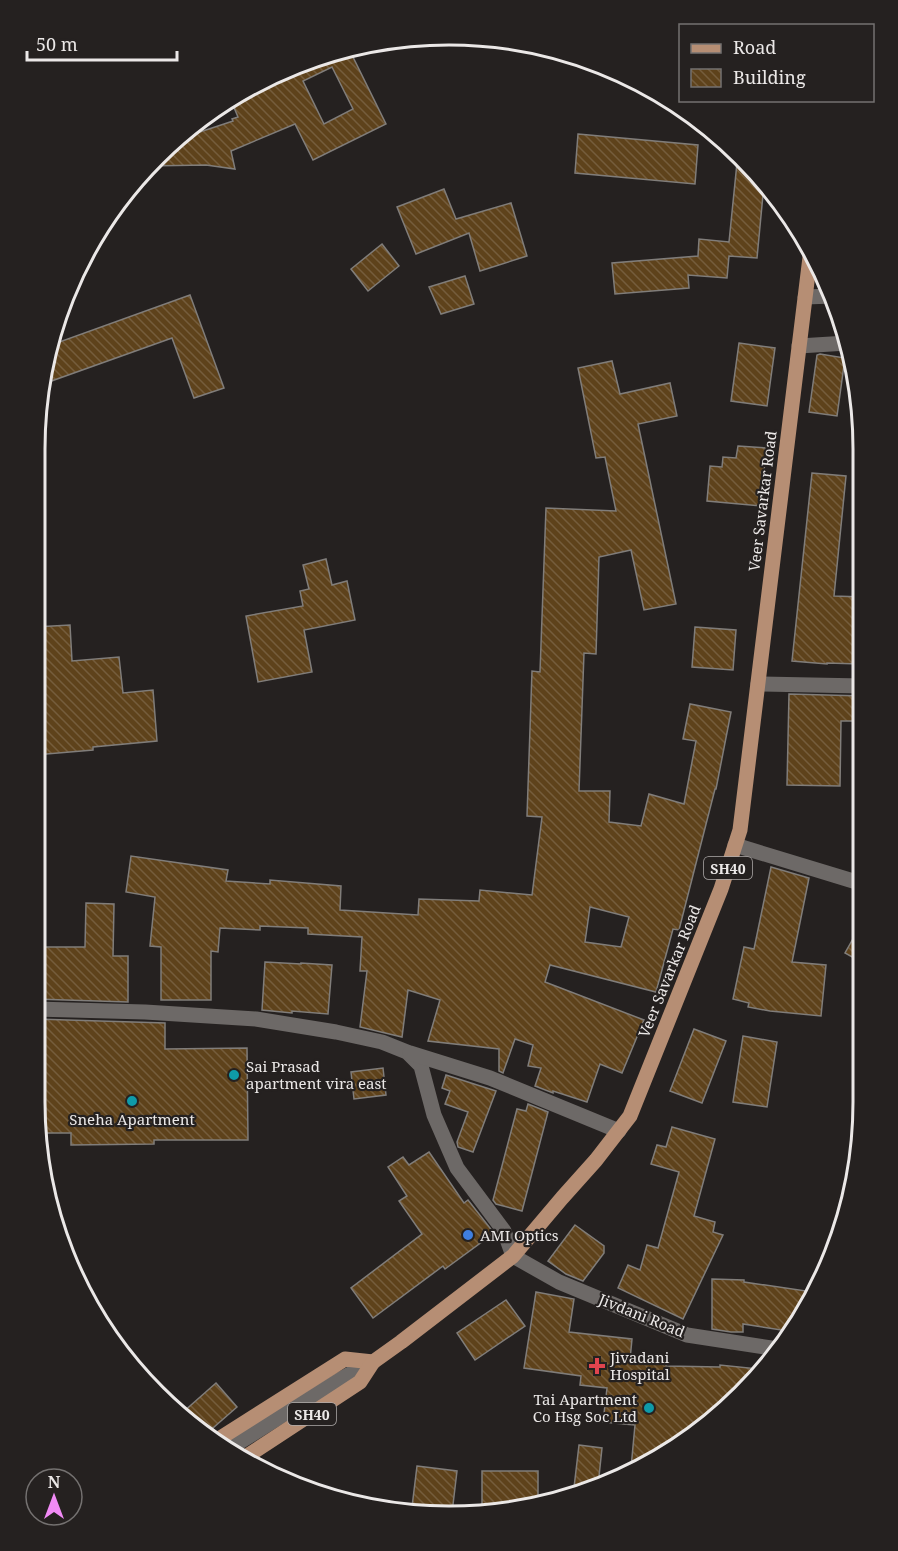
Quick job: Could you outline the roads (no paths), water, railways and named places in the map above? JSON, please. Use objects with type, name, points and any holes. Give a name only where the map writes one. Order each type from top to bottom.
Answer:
[{"type":"main road","name":"Veer Savarkar Road","points":[[250,1454],[360,1382],[373,1362],[513,1256],[562,1197],[597,1160],[630,1116],[721,889],[740,830],[809,266]]},
{"type":"main road","points":[[223,1436],[345,1359],[373,1362]]},
{"type":"street","points":[[805,297],[823,296]]},
{"type":"street","points":[[799,346],[839,344]]},
{"type":"street","points":[[758,684],[853,686]]},
{"type":"street","points":[[735,845],[853,881]]},
{"type":"street","points":[[45,1009],[146,1012],[256,1019],[336,1032],[382,1042],[490,1078],[619,1131]]},
{"type":"street","points":[[407,1052],[420,1066],[434,1116],[457,1168],[504,1231],[513,1256]]},
{"type":"street","name":"Jivdani Road","points":[[513,1256],[559,1281],[687,1335],[770,1348]]},
{"type":"street","points":[[235,1445],[337,1381],[373,1362]]},
{"type":"place","name":"Sai Prasad apartment vira east","points":[[234,1075]]},
{"type":"place","name":"Sneha Apartment","points":[[132,1101]]},
{"type":"place","name":"AMI Optics","points":[[468,1235]]},
{"type":"place","name":"Jivadani Hospital","points":[[597,1366]]},
{"type":"place","name":"Tai Apartment Co Hsg Soc Ltd","points":[[649,1408]]}]
